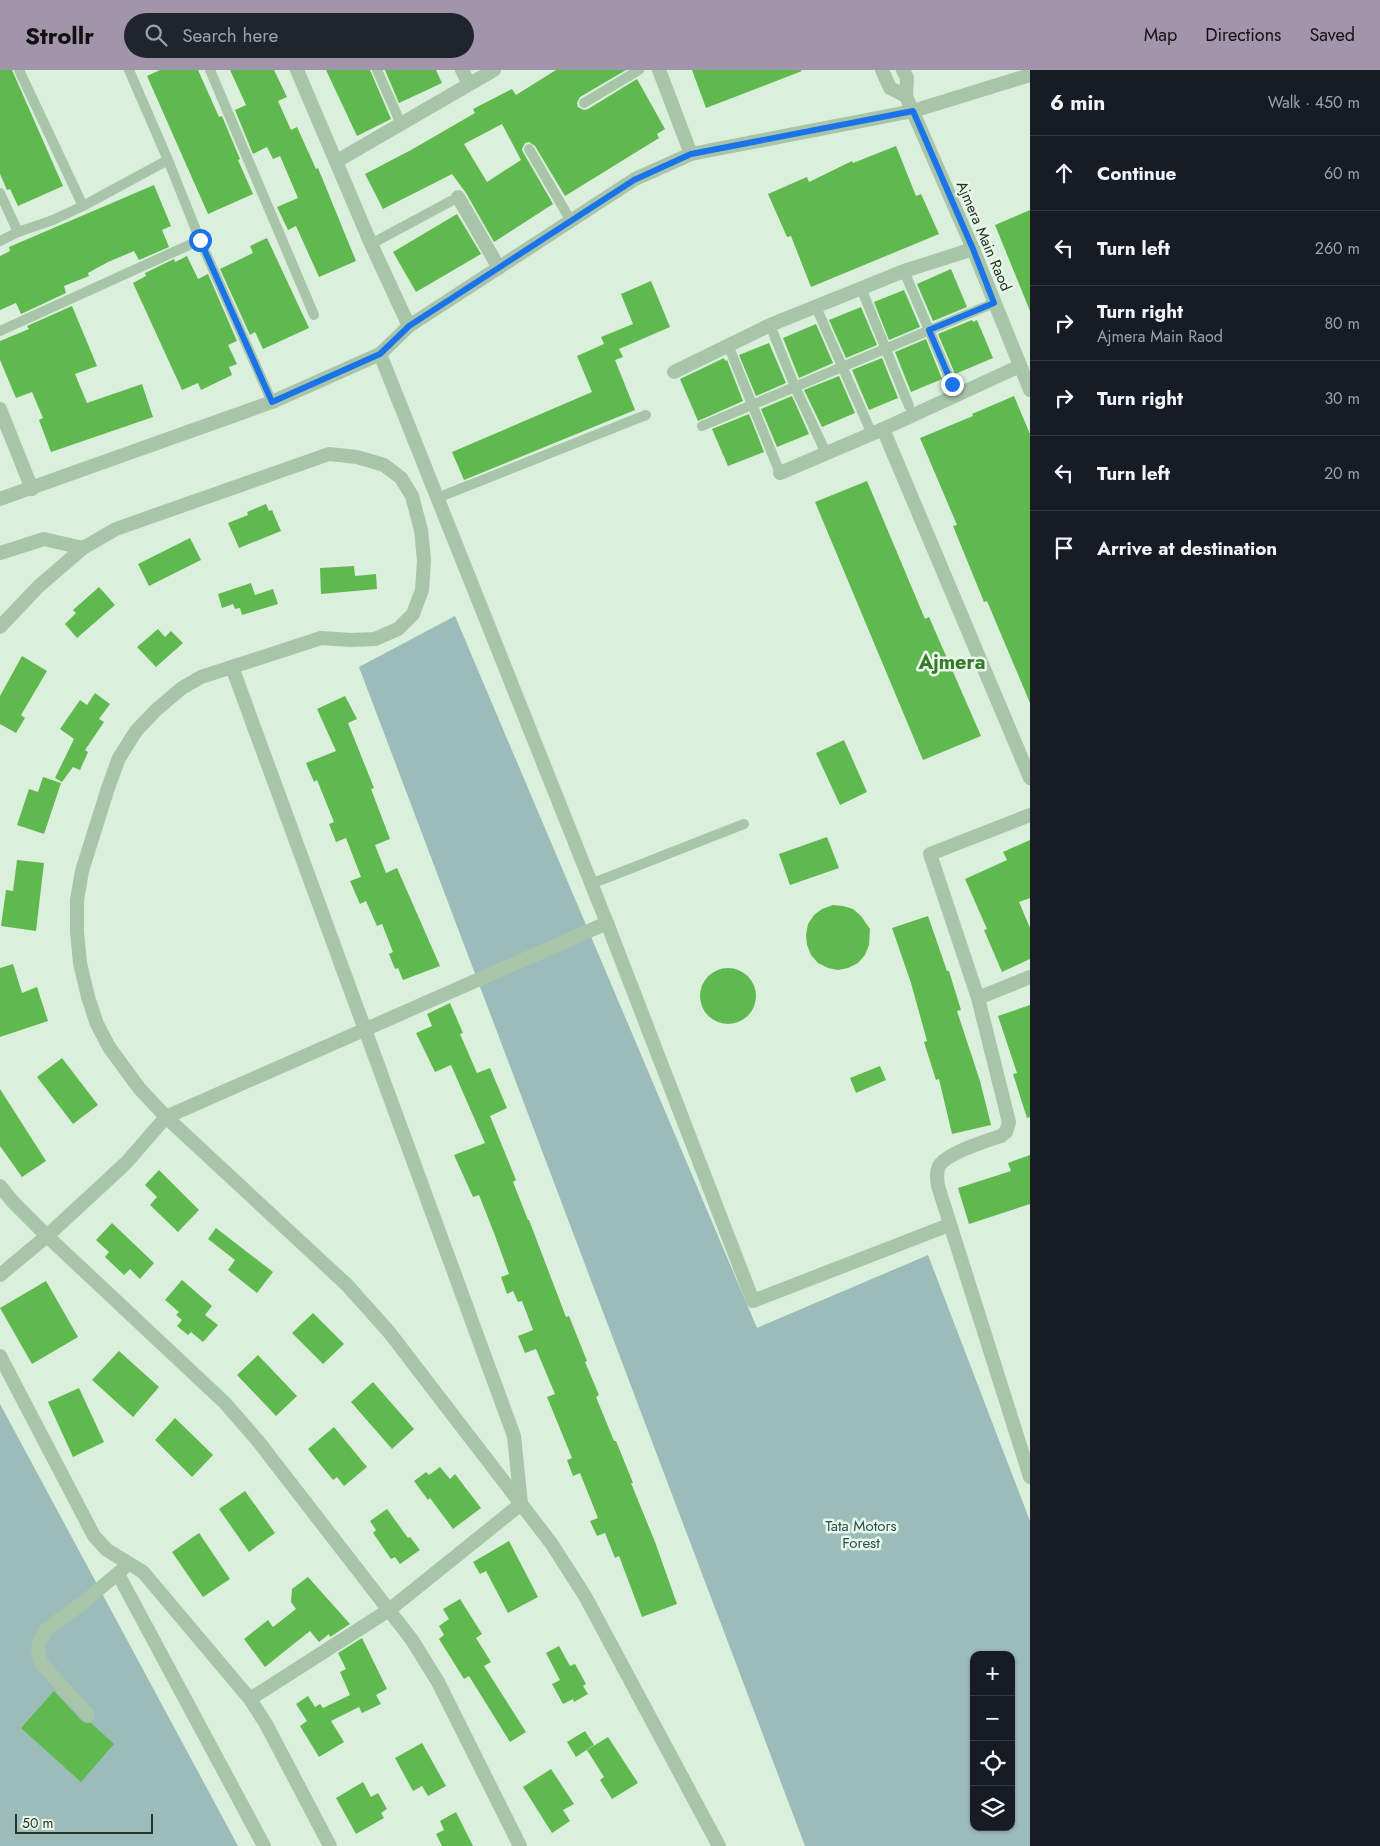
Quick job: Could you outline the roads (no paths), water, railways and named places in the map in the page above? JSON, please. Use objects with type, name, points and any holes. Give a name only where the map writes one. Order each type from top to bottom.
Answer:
[{"type":"street","points":[[298,70],[371,244],[409,326]]},
{"type":"street","points":[[462,70],[468,84]]},
{"type":"street","points":[[337,162],[494,70]]},
{"type":"street","points":[[659,70],[691,154]]},
{"type":"street","points":[[882,70],[890,88],[906,96],[906,78],[903,70]]},
{"type":"street","points":[[0,499],[272,402],[380,354],[409,326],[570,221],[634,180],[691,154],[913,111],[1030,75]]},
{"type":"street","name":"Ajmera Main Raod","points":[[906,96],[973,249],[1030,390]]},
{"type":"street","points":[[455,199],[499,268]]},
{"type":"street","points":[[674,372],[770,325],[904,271],[973,249]]},
{"type":"street","points":[[380,354],[607,923],[753,1301],[949,1224]]},
{"type":"street","points":[[780,473],[877,432],[1020,366]]},
{"type":"street","points":[[0,409],[32,489]]},
{"type":"street","points":[[877,432],[1030,778]]},
{"type":"street","points":[[0,627],[39,586],[83,548],[116,529],[329,454],[357,457],[384,464],[401,478],[412,496],[421,530],[424,560],[422,590],[413,614],[398,629],[375,639],[321,638],[201,677],[182,688],[156,710],[136,731],[119,758],[82,871],[77,900],[80,963],[88,998],[98,1024],[108,1047],[123,1069],[166,1117],[347,1285],[389,1332],[551,1543],[585,1596],[719,1846]]},
{"type":"street","points":[[0,553],[44,538],[83,548]]},
{"type":"street","points":[[232,667],[514,1436],[521,1504]]},
{"type":"street","points":[[1030,815],[930,854],[978,998],[1009,1127],[1001,1136],[942,1162],[938,1168],[938,1186],[1030,1477]]},
{"type":"street","points":[[0,1275],[126,1163],[166,1117],[364,1028],[607,923]]},
{"type":"street","points":[[978,998],[1030,977]]},
{"type":"street","points":[[0,1186],[46,1236],[225,1403],[258,1441],[412,1640],[438,1682],[520,1846]]},
{"type":"street","points":[[0,1356],[94,1536],[107,1550],[143,1572],[250,1699],[266,1724],[330,1846]]},
{"type":"street","points":[[250,1699],[389,1610],[521,1504]]},
{"type":"street","points":[[88,1715],[41,1663],[38,1651],[39,1643],[47,1629],[84,1602],[130,1564]]},
{"type":"street","points":[[118,1574],[264,1846]]},
{"type":"lane","points":[[19,70],[83,206]]},
{"type":"lane","points":[[128,70],[168,160],[200,240],[272,402]]},
{"type":"lane","points":[[210,70],[314,315]]},
{"type":"lane","points":[[377,70],[401,124]]},
{"type":"lane","points":[[584,103],[639,70]]},
{"type":"lane","points":[[529,149],[570,221]]},
{"type":"lane","points":[[0,241],[83,206],[168,160]]},
{"type":"lane","points":[[0,193],[18,232]]},
{"type":"lane","points":[[371,244],[455,199]]},
{"type":"lane","points":[[0,331],[200,240]]},
{"type":"lane","points":[[904,271],[952,384]]},
{"type":"lane","points":[[861,288],[909,406]]},
{"type":"lane","points":[[702,426],[994,303]]},
{"type":"lane","points":[[816,307],[842,367],[877,432]]},
{"type":"lane","points":[[770,325],[795,387],[826,453]]},
{"type":"lane","points":[[728,345],[780,473]]},
{"type":"lane","points":[[437,498],[646,415]]},
{"type":"lane","points":[[591,884],[744,824]]},
{"type":"district","name":"Ajmera","points":[[952,662]]},
{"type":"park label","name":"Tata Motors Forest","points":[[861,1534]]}]
